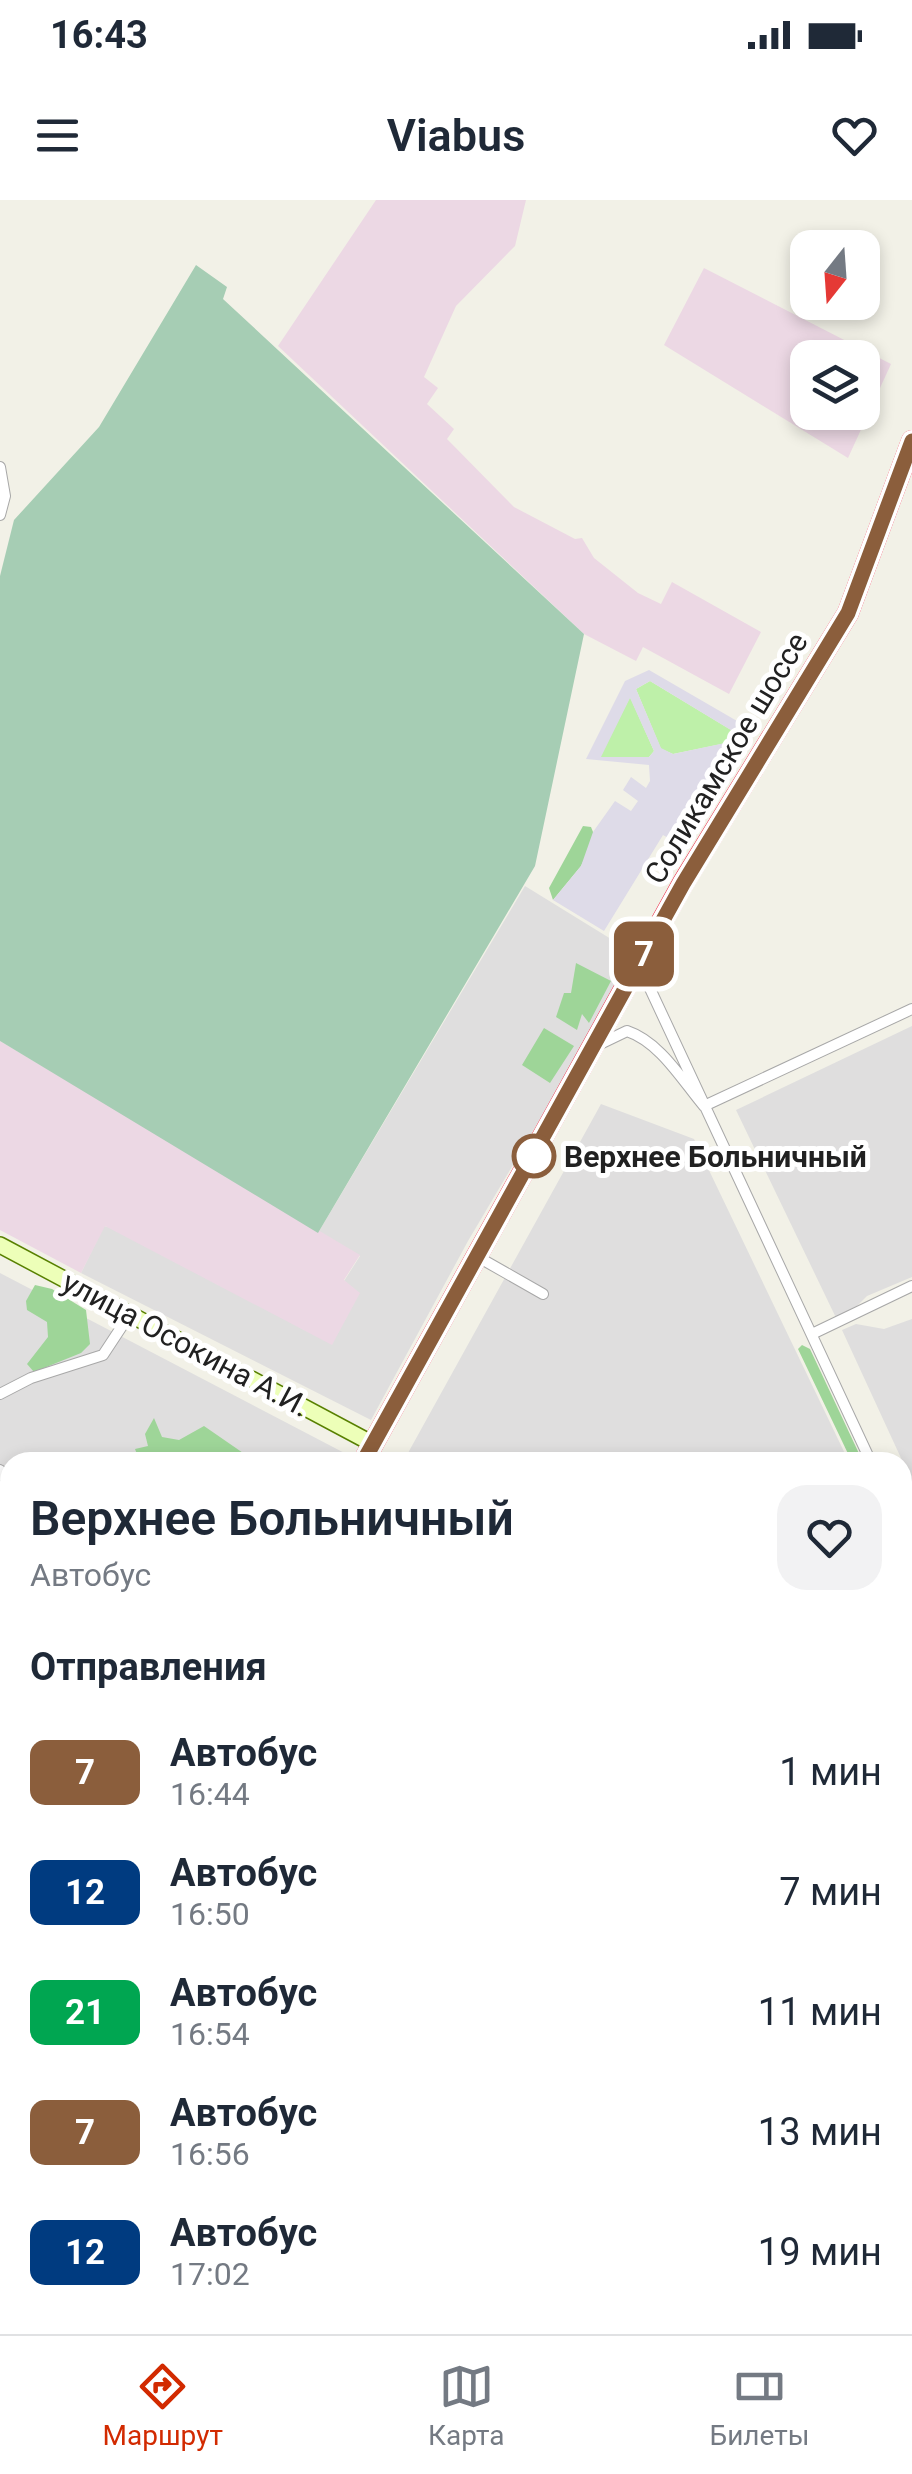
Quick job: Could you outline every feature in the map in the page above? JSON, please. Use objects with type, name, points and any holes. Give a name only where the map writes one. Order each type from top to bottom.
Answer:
[{"type":"highway","name":"Соликамское шоссе","points":[[369,1452],[638,964],[848,613],[912,441]]},
{"type":"street","points":[[0,467],[5,496],[0,515]]},
{"type":"street","points":[[638,964],[866,1452]]},
{"type":"street","points":[[704,1106],[912,1009]]},
{"type":"street","points":[[588,1052],[626,1031],[638,1035],[652,1045],[704,1106]]},
{"type":"street","name":"улица Осокина А.И.","points":[[0,1245],[130,1314],[366,1452]]},
{"type":"street","points":[[478,1257],[543,1294]]},
{"type":"street","points":[[812,1334],[912,1286]]},
{"type":"street","points":[[0,1394],[32,1378],[102,1355],[130,1314]]},
{"type":"shaded area","points":[[376,200],[526,200],[515,246],[456,306],[424,377],[438,388],[427,404],[454,429],[447,439],[514,507],[575,539],[582,538],[594,558],[638,593],[661,604],[672,582],[761,632],[729,694],[643,647],[636,661],[584,634],[278,346]]},
{"type":"shaded area","points":[[704,268],[790,312],[790,320],[805,320],[844,340],[790,340],[790,422],[664,345]]},
{"type":"shaded area","points":[[880,358],[891,364],[880,388]]},
{"type":"shaded area","points":[[802,430],[861,430],[848,458]]},
{"type":"shaded area","points":[[649,670],[756,732],[686,848],[663,835],[604,931],[553,900],[581,866],[593,832],[615,801],[631,811],[638,801],[623,790],[631,777],[646,788],[650,781],[649,765],[586,759],[625,681]],"holes":[[[650,681],[744,738],[744,739],[673,754],[661,748],[636,689]],[[630,698],[654,751],[649,757],[601,757]]]},
{"type":"shaded area","points":[[525,886],[637,955],[468,1241],[371,1420],[81,1273],[104,1226],[344,1281],[360,1256],[318,1233]]},
{"type":"shaded area","points":[[912,1026],[912,1277],[867,1296],[839,1324],[736,1110]]},
{"type":"shaded area","points":[[0,1041],[360,1255],[344,1280],[360,1293],[332,1345],[105,1226],[81,1273],[0,1230]]},
{"type":"shaded area","points":[[601,1104],[694,1139],[844,1452],[409,1452]]},
{"type":"shaded area","points":[[0,1273],[343,1452],[0,1452]]},
{"type":"shaded area","points":[[912,1319],[912,1452],[898,1452],[842,1330],[856,1324],[884,1329]]},
{"type":"green space","points":[[196,265],[227,287],[223,299],[584,634],[535,866],[318,1233],[0,1041],[0,576],[14,520],[99,427]]},
{"type":"green space","points":[[650,681],[746,739],[673,754],[661,749],[636,689]]},
{"type":"green space","points":[[630,697],[654,751],[649,757],[600,757]]},
{"type":"green space","points":[[583,826],[591,827],[595,837],[581,866],[553,900],[549,888]]},
{"type":"green space","points":[[576,963],[611,981],[589,1023],[582,1014],[577,1030],[556,1017],[564,993],[571,993]]},
{"type":"green space","points":[[544,1028],[574,1046],[550,1083],[522,1065]]},
{"type":"green space","points":[[35,1285],[52,1289],[86,1310],[90,1344],[81,1353],[34,1372],[27,1364],[48,1337],[47,1322],[27,1310],[26,1301]]},
{"type":"green space","points":[[802,1345],[810,1349],[858,1452],[847,1452],[798,1349]]},
{"type":"green space","points":[[154,1418],[162,1437],[179,1440],[204,1426],[242,1452],[136,1452],[135,1449],[148,1446],[145,1434]]},
{"type":"bus line","name":"7","points":[[369,1452],[683,884],[814,675],[848,613],[912,441]]},
{"type":"place","name":"Верхнее Больничный","points":[[534,1156]]}]
